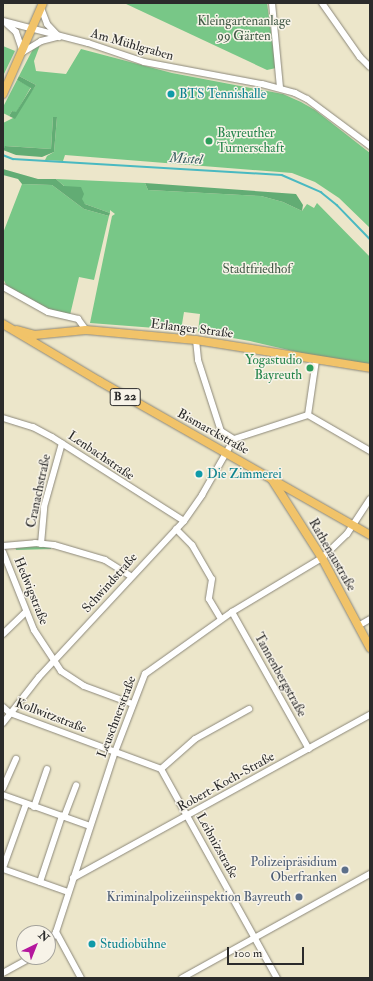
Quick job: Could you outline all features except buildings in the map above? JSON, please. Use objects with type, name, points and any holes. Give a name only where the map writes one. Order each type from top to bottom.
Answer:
[{"type":"main road","points":[[3,94],[23,52],[42,6]]},
{"type":"main road","name":"Erlanger Straße","points":[[6,326],[30,334],[47,334],[86,330],[196,340],[370,368]]},
{"type":"main road","name":"B 22","points":[[6,326],[45,350]]},
{"type":"main road","points":[[45,350],[44,340],[47,334]]},
{"type":"main road","name":"Bismarckstraße","points":[[45,350],[370,535]]},
{"type":"main road","name":"Rathenaustraße","points":[[271,479],[322,558],[370,648]]},
{"type":"main road","points":[[289,506],[292,498],[300,494]]},
{"type":"street","points":[[272,3],[280,88]]},
{"type":"street","points":[[322,3],[360,57],[370,66]]},
{"type":"street","points":[[42,6],[47,24],[59,37]]},
{"type":"street","points":[[4,21],[16,32],[23,52],[41,41],[59,37]]},
{"type":"street","name":"Am Mühlgraben","points":[[4,21],[144,62],[280,88],[307,99],[370,146]]},
{"type":"street","points":[[3,287],[48,312],[78,319],[86,330]]},
{"type":"street","points":[[196,340],[198,360],[221,431],[234,439],[308,415],[370,450]]},
{"type":"street","points":[[308,415],[316,360]]},
{"type":"street","name":"Lenbachstraße","points":[[3,418],[40,430],[184,521]]},
{"type":"street","name":"Schwindstraße","points":[[3,723],[53,662],[131,576],[184,521],[227,454],[234,439]]},
{"type":"street","name":"Cranachstraße","points":[[41,544],[44,507],[62,443]]},
{"type":"street","name":"Leuschnerstraße","points":[[56,932],[115,752],[133,704],[149,669],[221,619],[322,558],[354,525],[370,499]]},
{"type":"street","points":[[176,529],[192,545],[212,579],[209,599],[221,619]]},
{"type":"street","points":[[3,546],[41,544],[94,556],[131,576]]},
{"type":"street","name":"Hedwigstraße","points":[[3,552],[19,587],[26,612],[53,662],[69,678],[84,686],[133,704]]},
{"type":"street","points":[[3,634],[26,612]]},
{"type":"street","name":"Tannenbergstraße","points":[[232,612],[308,749]]},
{"type":"street","points":[[358,626],[370,620]]},
{"type":"street","name":"Kollwitzstraße","points":[[3,707],[10,713],[115,752]]},
{"type":"street","points":[[115,752],[161,769],[195,739],[249,709]]},
{"type":"street","name":"Robert-Koch-Straße","points":[[73,878],[370,715]]},
{"type":"street","points":[[3,788],[16,759]]},
{"type":"street","points":[[34,807],[48,769]]},
{"type":"street","name":"Leibnizstraße","points":[[161,769],[256,937],[277,978]]},
{"type":"street","points":[[40,882],[76,785]]},
{"type":"street","points":[[3,795],[90,826]]},
{"type":"street","points":[[26,804],[3,868],[68,892]]},
{"type":"street","points":[[78,864],[92,868]]},
{"type":"street","points":[[182,978],[370,874]]},
{"type":"street","points":[[56,932],[81,978]]},
{"type":"street","points":[[3,973],[18,965]]},
{"type":"green space","name":"Kleingartenanlage 99 Gärten","points":[[124,3],[267,3],[276,68],[267,70]]},
{"type":"green space","name":"Bayreuther Turnerschaft","points":[[40,45],[34,61],[36,71],[66,74],[81,49],[172,73],[283,94],[301,102],[315,110],[370,153],[370,228],[339,198],[315,182],[292,173],[65,155],[63,161],[45,160],[47,156],[54,152],[57,117],[53,117],[51,149],[6,146],[3,149],[3,123],[13,118],[36,85],[19,76],[33,49]]},
{"type":"green space","points":[[3,46],[15,51],[3,76]]},
{"type":"green space","points":[[19,76],[36,85],[15,119],[9,116],[12,111],[16,112],[31,88],[17,80]]},
{"type":"green space","points":[[17,80],[31,87],[16,113],[12,111],[9,116],[3,113],[3,107]]},
{"type":"green space","points":[[53,117],[57,117],[54,152],[42,157],[16,155],[3,150],[5,146],[51,149]]},
{"type":"green space","points":[[3,169],[38,179],[56,179],[64,186],[81,187],[84,194],[82,199],[85,204],[110,213],[109,216],[84,209],[52,185],[22,184],[18,179],[3,175]]},
{"type":"green space","name":"Stadtfriedhof","points":[[56,179],[145,183],[148,190],[261,196],[283,202],[302,211],[307,204],[314,208],[317,203],[370,257],[370,364],[323,358],[250,341],[198,332],[200,314],[184,312],[181,330],[90,323],[112,216],[115,214],[110,210],[110,213],[85,204]]},
{"type":"green space","points":[[145,183],[296,194],[303,205],[302,211],[283,202],[261,196],[148,190]]},
{"type":"green space","points":[[22,184],[52,185],[84,209],[109,216],[94,280],[79,277],[70,315],[49,309],[7,287],[3,278],[3,233]]},
{"type":"green space","points":[[15,546],[51,546],[51,549],[16,550]]},
{"type":"waterway","name":"Mistel","points":[[3,155],[13,159],[282,175],[321,192],[337,205],[370,239]]},
{"type":"place","name":"BTS Tennishalle","points":[[171,94]]},
{"type":"place","name":"Bayreuther Turnerschaft","points":[[209,141]]},
{"type":"place","name":"Yogastudio Bayreuth","points":[[310,368]]},
{"type":"place","name":"Die Zimmerei","points":[[199,474]]},
{"type":"place","name":"Polizeipräsidium Oberfranken","points":[[345,870]]},
{"type":"place","name":"Kriminalpolizeiinspektion Bayreuth","points":[[299,897]]},
{"type":"place","name":"Studiobühne","points":[[92,944]]}]
